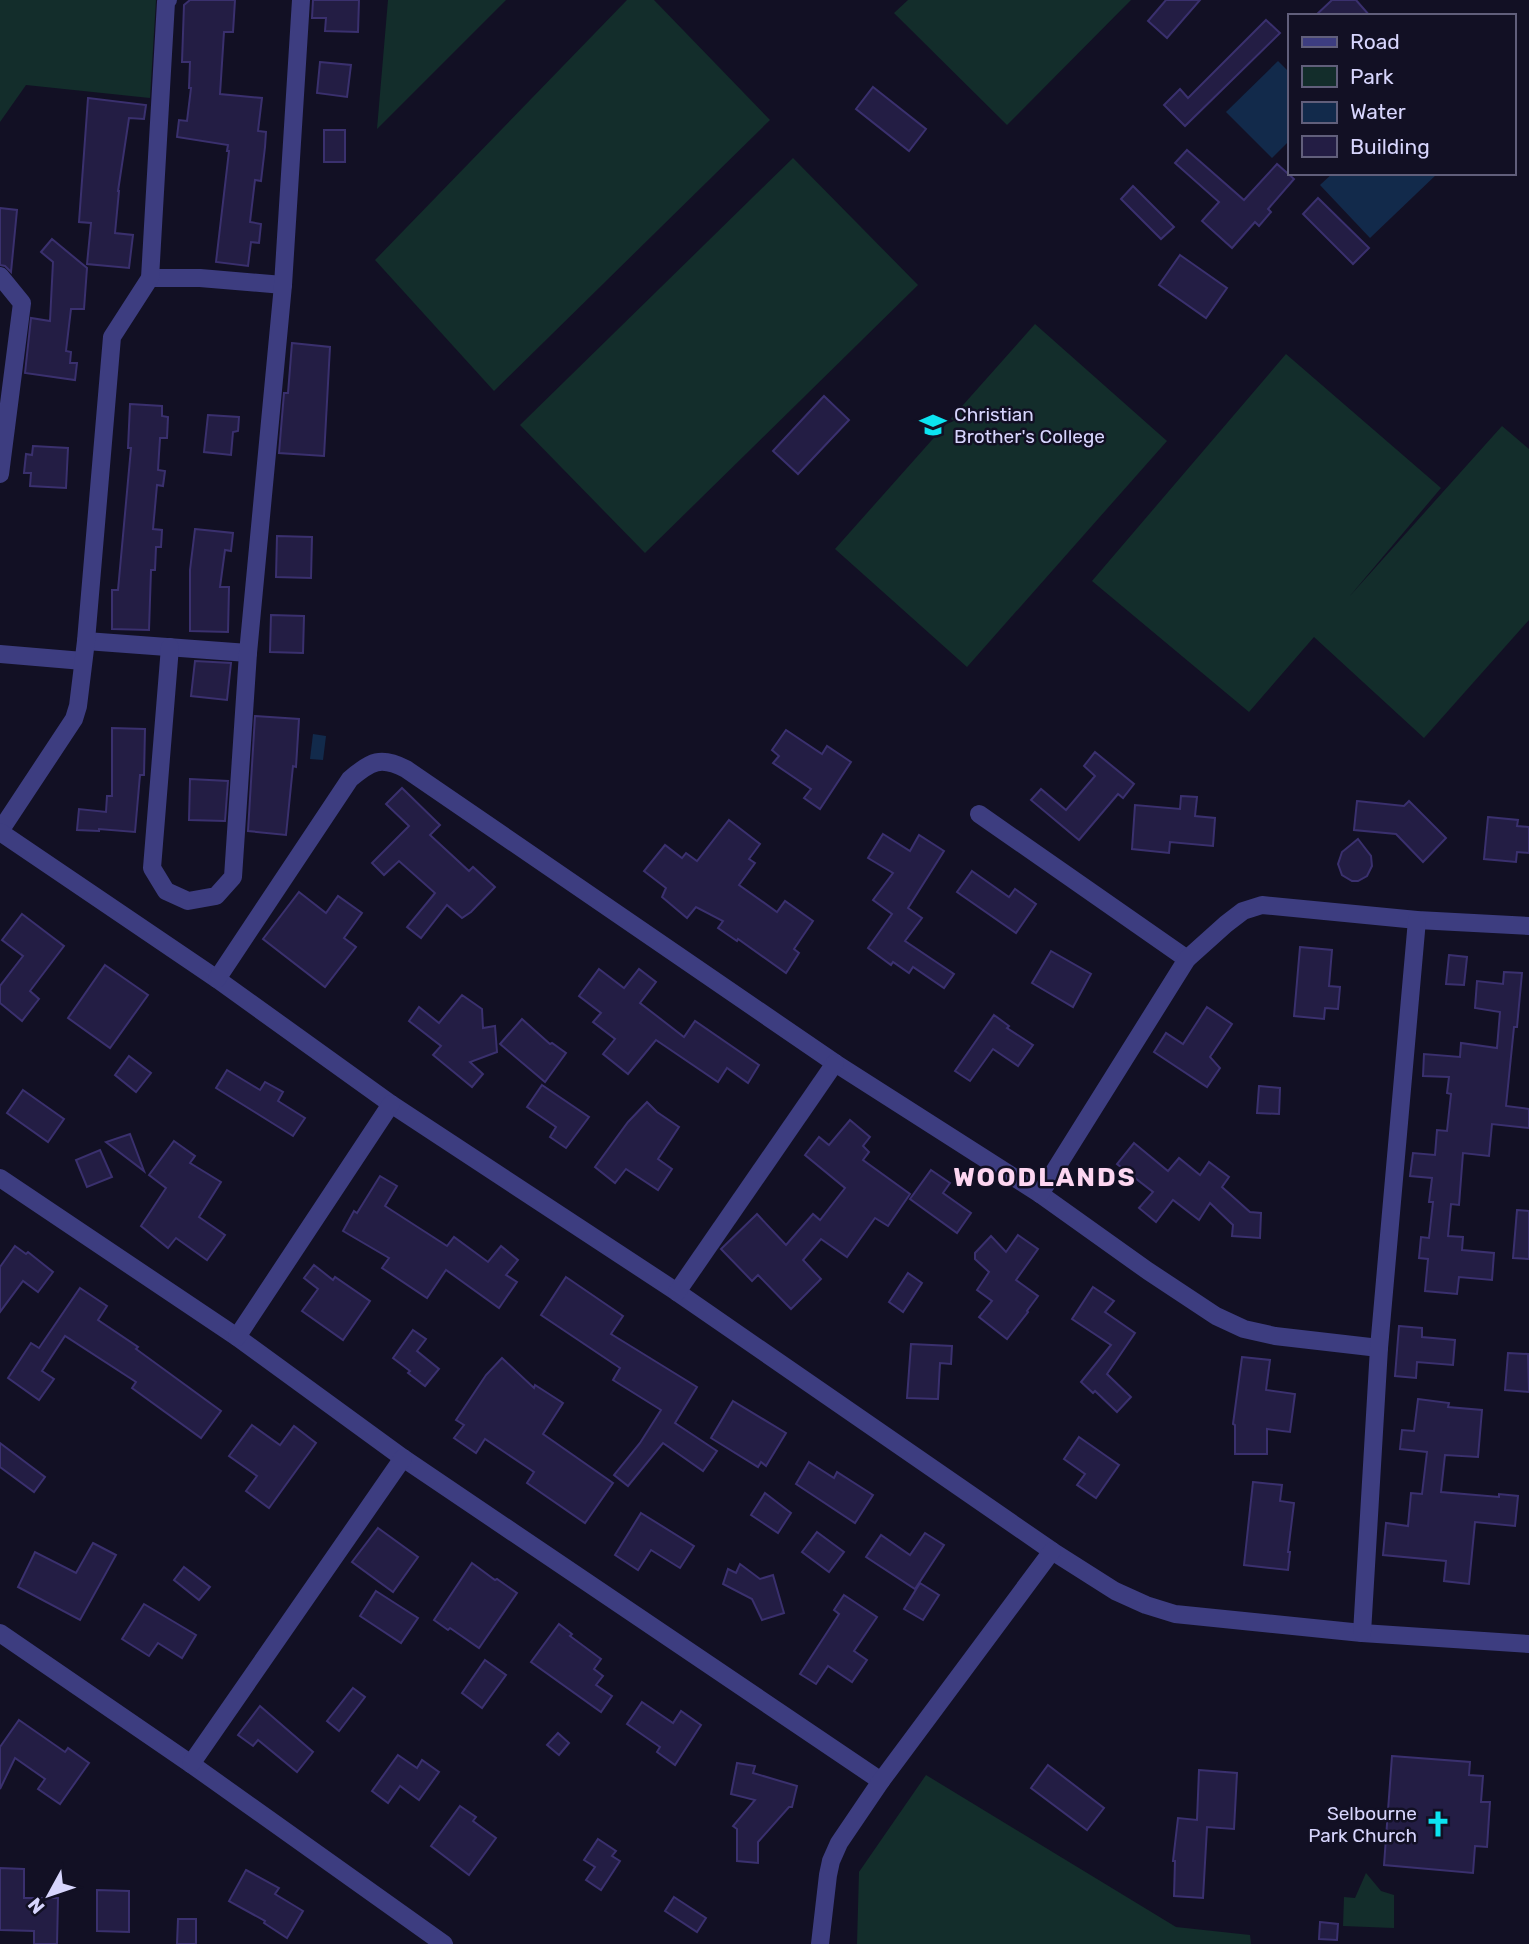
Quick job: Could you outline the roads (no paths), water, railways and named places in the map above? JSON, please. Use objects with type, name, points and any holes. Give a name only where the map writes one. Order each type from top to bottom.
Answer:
[{"type":"street","points":[[168,0],[150,278],[112,337],[78,706],[74,719],[0,832],[217,979],[391,1104],[677,1292],[1052,1551],[1115,1591],[1175,1614],[1362,1633],[1529,1644]]},
{"type":"street","points":[[170,648],[152,868],[166,891],[188,901],[216,896],[233,877],[248,653],[283,285],[301,0]]},
{"type":"street","points":[[0,276],[22,303],[0,474]]},
{"type":"street","points":[[150,278],[200,278],[283,285]]},
{"type":"street","points":[[86,641],[248,653]]},
{"type":"street","points":[[0,654],[83,662]]},
{"type":"street","points":[[217,979],[350,779],[376,761],[392,762],[407,769],[835,1063],[1040,1194],[1216,1316],[1244,1329],[1275,1336],[1379,1348]]},
{"type":"street","points":[[979,814],[1187,959]]},
{"type":"street","points":[[1040,1194],[1187,959],[1243,911],[1262,905],[1417,920],[1529,926]]},
{"type":"street","points":[[1362,1633],[1379,1348],[1417,920]]},
{"type":"street","points":[[677,1292],[835,1063]]},
{"type":"street","points":[[237,1338],[391,1104]]},
{"type":"street","points":[[0,1178],[237,1338],[403,1458],[881,1781]]},
{"type":"street","points":[[191,1764],[403,1458]]},
{"type":"street","points":[[820,1944],[831,1861],[839,1843],[881,1781],[1052,1551]]},
{"type":"street","points":[[0,1633],[191,1764],[418,1937],[444,1944]]},
{"type":"water","points":[[1278,61],[1288,71],[1288,142],[1272,158],[1226,112]]},
{"type":"water","points":[[1331,175],[1436,175],[1370,238],[1320,185]]},
{"type":"water","points":[[313,734],[326,736],[323,760],[310,759]]},
{"type":"place","name":"Christian Brother's College","points":[[933,425]]},
{"type":"place","name":"Selbourne Park Church","points":[[1438,1824]]},
{"type":"district","name":"WOODLANDS","points":[[1045,1177]]}]
